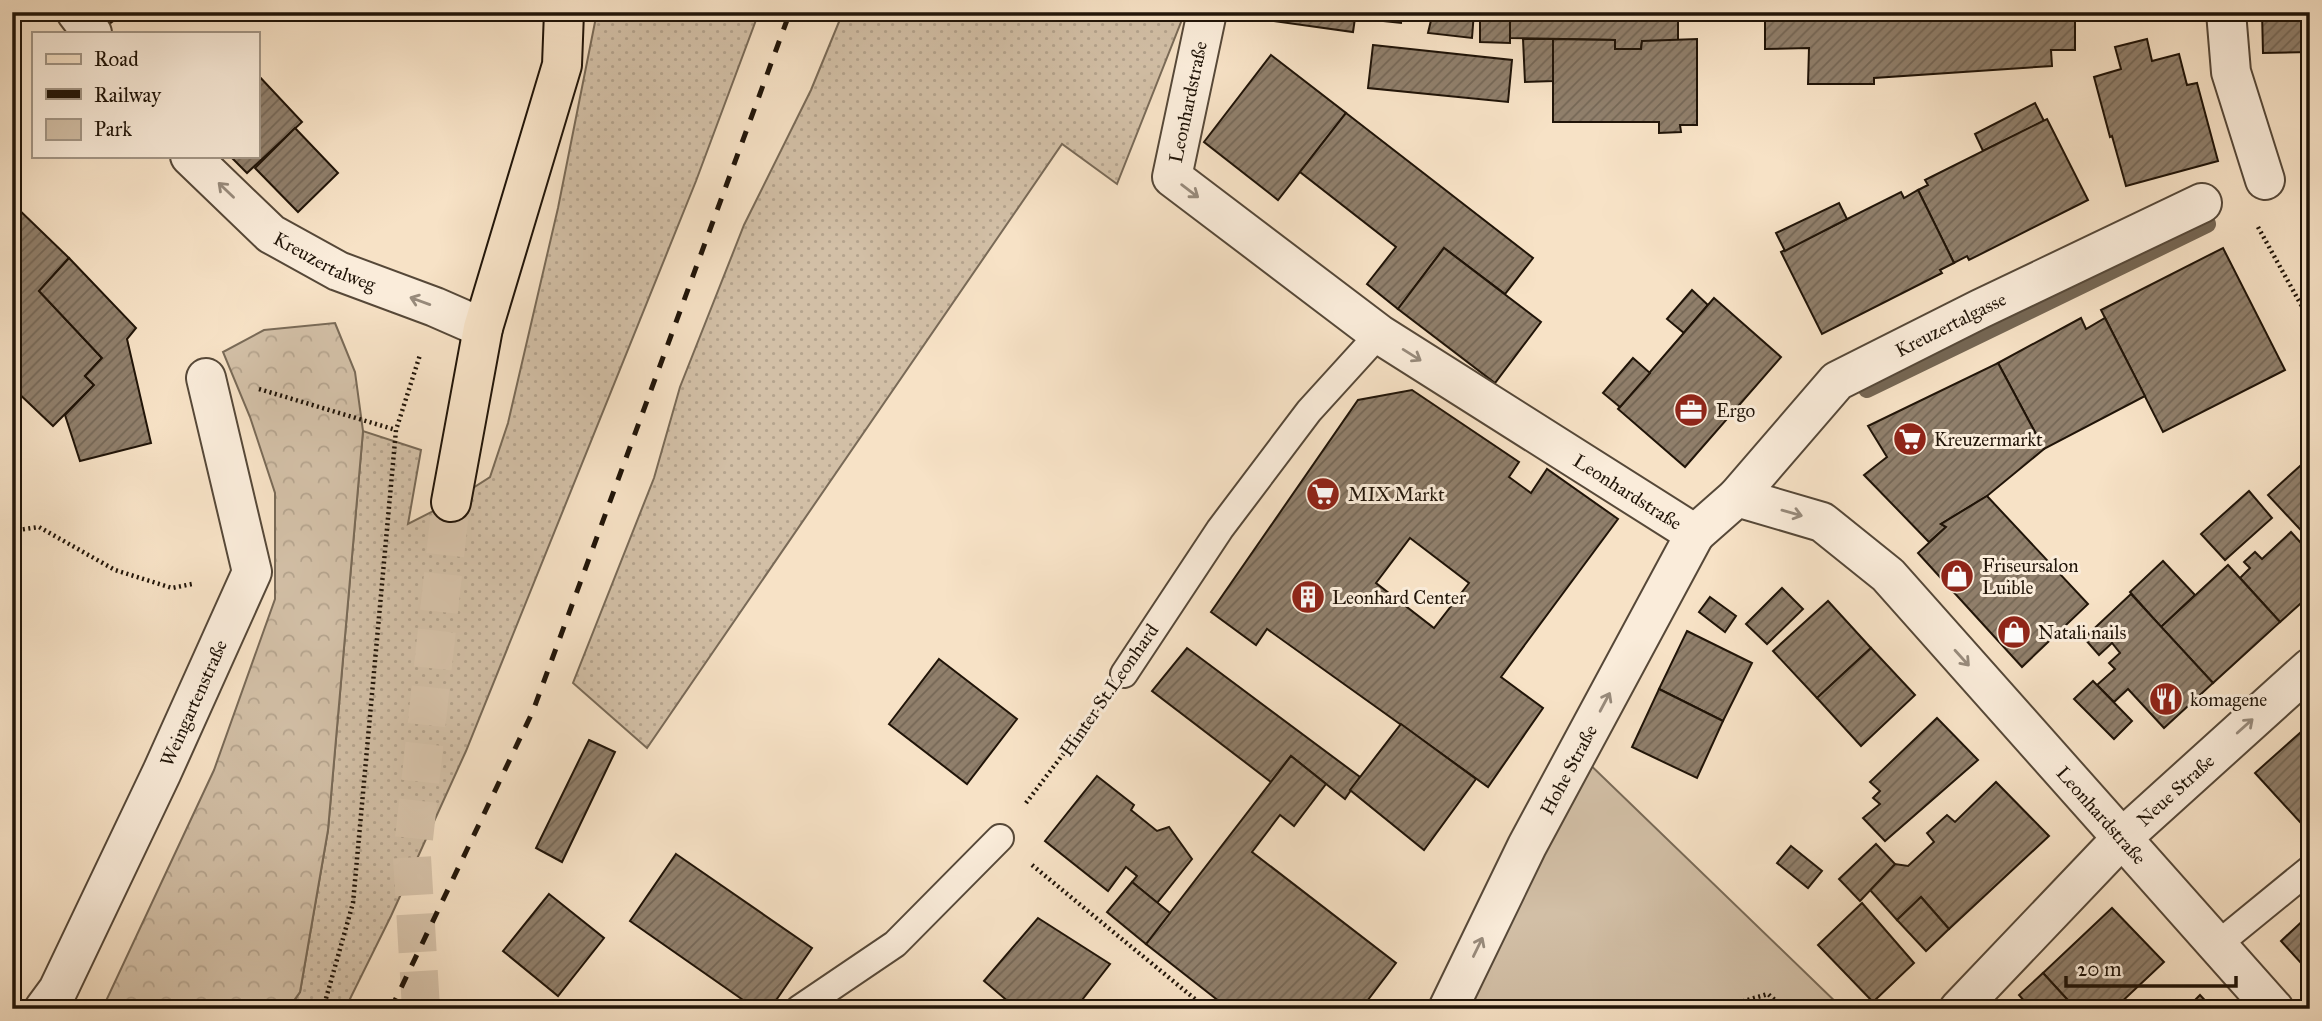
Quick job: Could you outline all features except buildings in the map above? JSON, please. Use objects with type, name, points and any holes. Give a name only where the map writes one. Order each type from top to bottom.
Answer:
[{"type":"main road","points":[[451,502],[483,328],[562,65],[564,12]]},
{"type":"street","points":[[76,12],[91,32]]},
{"type":"street","name":"Leonhardstraße","points":[[1207,12],[1172,177],[1380,334],[1695,534],[1737,497],[1822,522],[1888,575],[2274,1009]]},
{"type":"street","points":[[2226,12],[2231,72],[2265,180]]},
{"type":"street","name":"Kreuzertalweg","points":[[192,158],[271,234],[338,271],[483,328]]},
{"type":"street","name":"Kreuzertalgasse","points":[[1737,497],[1838,381],[1980,309],[2202,203]]},
{"type":"street","points":[[206,378],[252,572]]},
{"type":"street","name":"Hohe Straße","points":[[1448,1009],[1527,846],[1695,534]]},
{"type":"street","name":"Weingartenstraße","points":[[44,1009],[58,990],[162,772],[252,572]]},
{"type":"street","name":"Neue Straße","points":[[1959,1009],[2122,838],[2310,668]]},
{"type":"lane","name":"Hinter St.Leonhard","points":[[1124,674],[1220,529],[1309,411],[1380,334]]},
{"type":"lane","points":[[799,1009],[895,944],[1000,838]]},
{"type":"lane","points":[[2217,944],[2310,869]]},
{"type":"path","points":[[2255,222],[2310,321]]},
{"type":"path","points":[[323,1009],[354,903],[396,430],[435,307]]},
{"type":"path","points":[[258,389],[396,430]]},
{"type":"path","points":[[12,531],[39,527],[115,570],[172,588],[252,572]]},
{"type":"path","name":"Hinter St.Leonhard","points":[[1000,838],[1124,674]]},
{"type":"path","points":[[1000,838],[1207,1009]]},
{"type":"path","points":[[1716,1009],[1768,994],[1785,1009]]},
{"type":"green space","points":[[597,12],[759,12],[696,181],[466,751],[391,916],[345,1009],[288,1009],[300,992],[328,830],[363,431],[421,450],[408,524],[451,502],[490,477],[508,423],[558,208]]},
{"type":"green space","points":[[843,12],[1185,12],[1117,184],[1062,144],[647,748],[573,683],[654,478],[680,387],[744,225],[811,90]]},
{"type":"green space","points":[[335,323],[355,372],[363,431],[328,830],[300,992],[288,1009],[100,1009],[214,770],[275,599],[275,493],[250,417],[223,352],[264,330]]},
{"type":"green space","points":[[1578,753],[1843,1009],[1448,1009]]},
{"type":"waterway","points":[[1867,389],[2207,224]]},
{"type":"tunnel","points":[[421,1009],[412,857],[451,502]]},
{"type":"railway","points":[[391,1009],[533,711],[790,12]]},
{"type":"place","name":"Ergo","points":[[1691,410]]},
{"type":"place","name":"Kreuzermarkt","points":[[1910,439]]},
{"type":"place","name":"MIX Markt","points":[[1323,494]]},
{"type":"place","name":"Friseursalon Luible","points":[[1957,576]]},
{"type":"place","name":"Leonhard Center","points":[[1308,597]]},
{"type":"place","name":"Natali nails","points":[[2014,632]]},
{"type":"place","name":"komagene","points":[[2166,699]]}]
